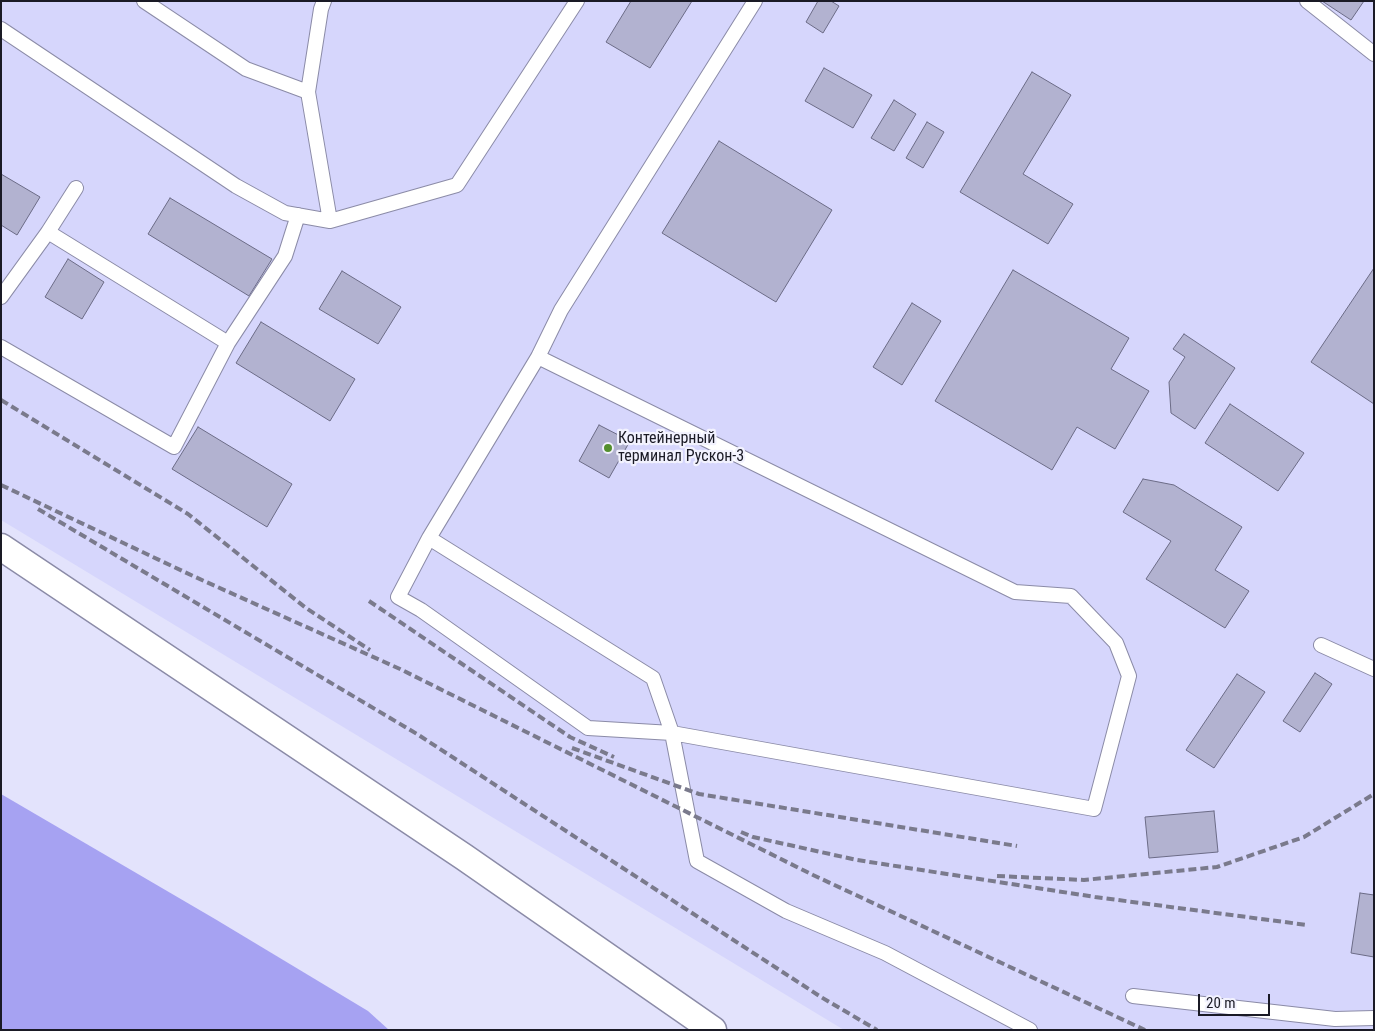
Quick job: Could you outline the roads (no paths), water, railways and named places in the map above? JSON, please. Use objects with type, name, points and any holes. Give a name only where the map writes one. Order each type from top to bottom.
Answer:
[{"type":"street","points":[[1,547],[464,856],[713,1030]]},
{"type":"lane","points":[[144,1],[246,69],[308,92]]},
{"type":"lane","points":[[1,29],[236,186],[285,212],[330,221],[456,184],[577,1]]},
{"type":"lane","points":[[538,357],[1015,592],[1071,596],[1116,643],[1129,676],[1094,809],[672,733],[588,728],[421,610],[398,597],[428,538],[538,357],[562,310],[755,1]]},
{"type":"lane","points":[[1307,1],[1374,54]]},
{"type":"lane","points":[[318,4],[308,92],[330,221]]},
{"type":"lane","points":[[2,294],[48,232],[76,188]]},
{"type":"lane","points":[[1,347],[174,447],[228,343],[285,256],[298,215]]},
{"type":"lane","points":[[48,232],[228,343]]},
{"type":"lane","points":[[428,538],[653,678],[672,733],[697,861],[786,911],[884,952],[1030,1030]]},
{"type":"lane","points":[[1320,645],[1374,669]]},
{"type":"lane","points":[[1133,996],[1335,1019],[1374,1018]]},
{"type":"railway","points":[[1,400],[188,514],[306,608],[370,650]]},
{"type":"railway","points":[[1,485],[193,576],[400,669],[813,875],[1145,1030]]},
{"type":"railway","points":[[38,509],[417,734],[821,997],[877,1030]]},
{"type":"railway","points":[[369,601],[570,737],[614,757]]},
{"type":"railway","points":[[572,748],[699,794],[1017,846]]},
{"type":"railway","points":[[997,876],[1084,880],[1217,867],[1304,837],[1374,794]]},
{"type":"railway","points":[[741,832],[753,837],[857,860],[1095,897],[1307,925]]},
{"type":"place","name":"Контейнерный терминал Рускон-3","points":[[608,448]]}]
